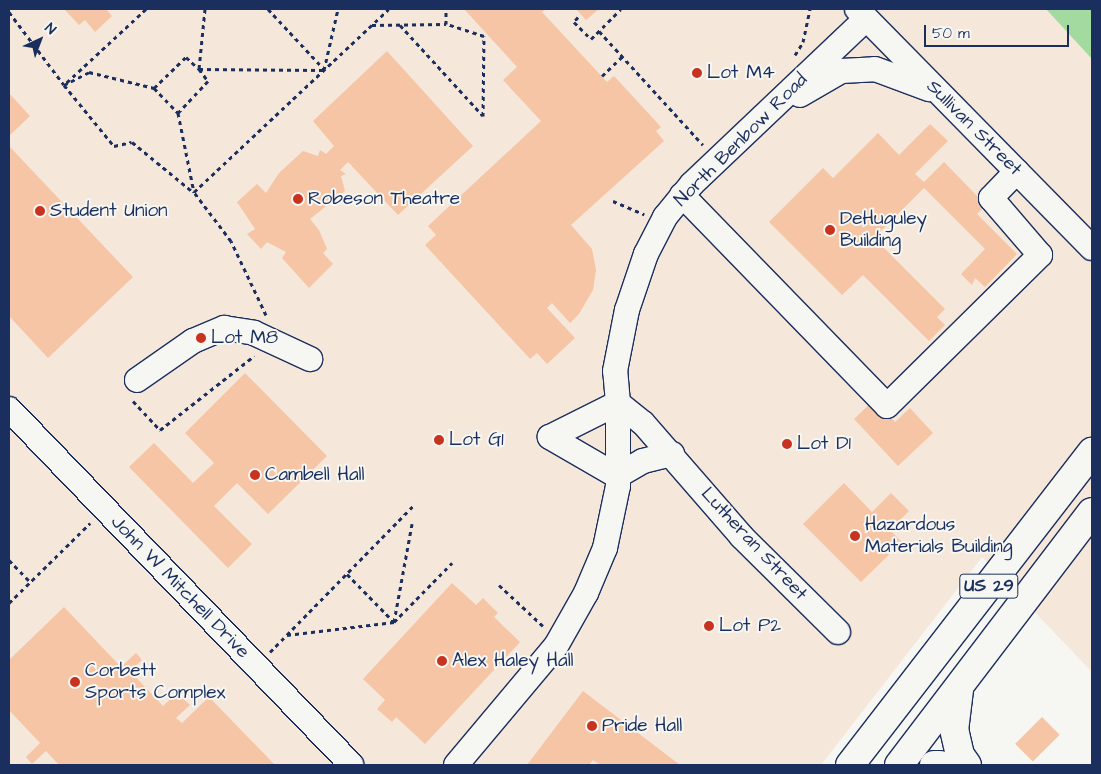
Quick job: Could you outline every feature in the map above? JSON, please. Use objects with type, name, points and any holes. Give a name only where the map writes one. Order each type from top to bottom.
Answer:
[{"type":"highway","name":"US 29","points":[[850,765],[1092,452]]},
{"type":"highway","name":"US 29","points":[[900,765],[1092,512]]},
{"type":"highway","points":[[959,689],[954,729],[960,755],[967,765]]},
{"type":"highway","points":[[934,765],[940,765]]},
{"type":"street","name":"Sullivan Street","points":[[861,14],[1092,248]]},
{"type":"street","name":"North Benbow Road","points":[[456,765],[556,646],[573,617],[605,548],[617,476],[618,403],[615,371],[627,310],[646,254],[665,217],[682,195],[755,124],[861,14]]},
{"type":"street","points":[[755,124],[841,71],[876,69],[914,81],[942,96]]},
{"type":"street","points":[[682,195],[887,406],[1040,255],[991,198],[1017,171]]},
{"type":"street","points":[[133,388],[193,341],[224,328],[254,333],[310,360]]},
{"type":"street","points":[[618,403],[550,437],[617,476],[643,462],[672,454]]},
{"type":"street","name":"Lutheran Street","points":[[618,403],[643,423],[672,454],[742,537],[838,632]]},
{"type":"street","name":"John W Mitchell Drive","points":[[9,410],[351,765]]},
{"type":"path","points":[[64,85],[146,9]]},
{"type":"path","points":[[199,69],[205,9]]},
{"type":"path","points":[[268,9],[324,70]]},
{"type":"path","points":[[324,70],[338,9]]},
{"type":"path","points":[[194,192],[389,9]]},
{"type":"path","points":[[446,9],[446,24]]},
{"type":"path","points":[[578,18],[574,22],[591,39],[622,9]]},
{"type":"path","points":[[9,12],[64,85],[114,146],[132,142],[194,192],[232,240],[270,324],[266,338],[258,352],[160,430],[133,388]]},
{"type":"path","points":[[372,25],[446,24],[484,36],[483,116],[400,25]]},
{"type":"path","points":[[599,31],[706,148]]},
{"type":"path","points":[[602,76],[622,56]]},
{"type":"path","points":[[154,88],[186,57],[199,69],[208,81],[178,113]]},
{"type":"path","points":[[199,69],[324,70]]},
{"type":"path","points":[[64,85],[89,72],[154,88],[178,113],[194,192]]},
{"type":"path","points":[[612,201],[647,215]]},
{"type":"path","points":[[266,656],[413,506]]},
{"type":"path","points":[[9,603],[96,516]]},
{"type":"path","points":[[394,622],[412,524]]},
{"type":"path","points":[[9,560],[30,582]]},
{"type":"path","points":[[286,635],[394,622],[452,563]]},
{"type":"path","points":[[347,574],[394,622]]},
{"type":"path","points":[[499,584],[546,629]]},
{"type":"shaded area","points":[[9,9],[1092,9],[1092,672],[982,557],[821,765],[9,765]]},
{"type":"green space","points":[[1046,9],[1092,9],[1092,59]]},
{"type":"building","points":[[64,9],[106,9],[112,16],[95,32],[85,20],[79,25]]},
{"type":"building","points":[[464,9],[546,9],[542,12],[607,82],[614,76],[661,127],[656,131],[664,141],[571,225],[592,249],[596,270],[593,290],[579,314],[570,323],[552,303],[547,308],[575,338],[547,364],[537,353],[530,359],[425,245],[436,235],[428,226],[541,121],[503,80],[517,67]]},
{"type":"building","points":[[576,9],[599,9],[586,20]]},
{"type":"building","points":[[387,51],[473,146],[398,215],[348,162],[340,170],[346,174],[341,176],[345,191],[310,219],[319,230],[327,249],[323,253],[333,264],[309,288],[282,258],[286,252],[267,242],[261,249],[247,234],[255,229],[237,202],[257,184],[266,193],[279,173],[303,151],[318,156],[320,150],[326,154],[334,146],[313,121]]},
{"type":"building","points":[[9,93],[30,116],[9,136]]},
{"type":"building","name":"DeHuguley Building","points":[[930,124],[948,141],[915,174],[924,182],[944,162],[986,205],[977,214],[1017,254],[985,287],[975,278],[972,285],[961,274],[985,249],[924,188],[874,238],[945,309],[937,317],[945,325],[929,341],[863,275],[842,295],[769,222],[823,168],[833,178],[878,133],[899,155]]},
{"type":"building","name":"Student Union","points":[[9,146],[133,277],[48,358],[9,316]]},
{"type":"building","name":"Cambell Hall","points":[[245,373],[327,456],[268,514],[237,483],[214,506],[252,544],[228,568],[129,467],[154,443],[193,483],[214,463],[185,433]]},
{"type":"building","points":[[874,400],[895,422],[910,408],[933,433],[898,466],[854,419]]},
{"type":"building","name":"Hazardous Materials Building","points":[[844,483],[872,512],[891,493],[909,511],[890,530],[902,542],[861,582],[803,524]]},
{"type":"building","name":"Alex Haley Hall","points":[[452,583],[476,605],[483,598],[498,613],[494,617],[520,642],[425,744],[396,717],[392,722],[377,709],[385,700],[363,679]]},
{"type":"building","name":"Corbett Sports Complex","points":[[64,607],[121,667],[136,653],[142,660],[130,671],[163,706],[177,693],[190,705],[176,718],[182,723],[209,697],[275,765],[59,765],[46,751],[32,764],[26,757],[40,743],[9,710],[9,660]]},
{"type":"building","name":"Pride Hall","points":[[583,691],[680,765],[600,765],[593,760],[589,765],[527,765]]},
{"type":"building","points":[[1042,717],[1060,735],[1033,762],[1015,744]]},
{"type":"place","name":"Lot M4","points":[[697,73]]},
{"type":"place","name":"Robeson Theatre","points":[[298,199]]},
{"type":"place","name":"Student Union","points":[[40,211]]},
{"type":"place","name":"DeHuguley Building","points":[[830,230]]},
{"type":"place","name":"Lot M8","points":[[201,338]]},
{"type":"place","name":"Lot G1","points":[[439,440]]},
{"type":"place","name":"Lot D1","points":[[787,444]]},
{"type":"place","name":"Cambell Hall","points":[[255,475]]},
{"type":"place","name":"Hazardous Materials Building","points":[[855,536]]},
{"type":"place","name":"Lot P2","points":[[709,626]]},
{"type":"place","name":"Alex Haley Hall","points":[[442,661]]},
{"type":"place","name":"Corbett Sports Complex","points":[[75,682]]},
{"type":"place","name":"Pride Hall","points":[[592,726]]}]
